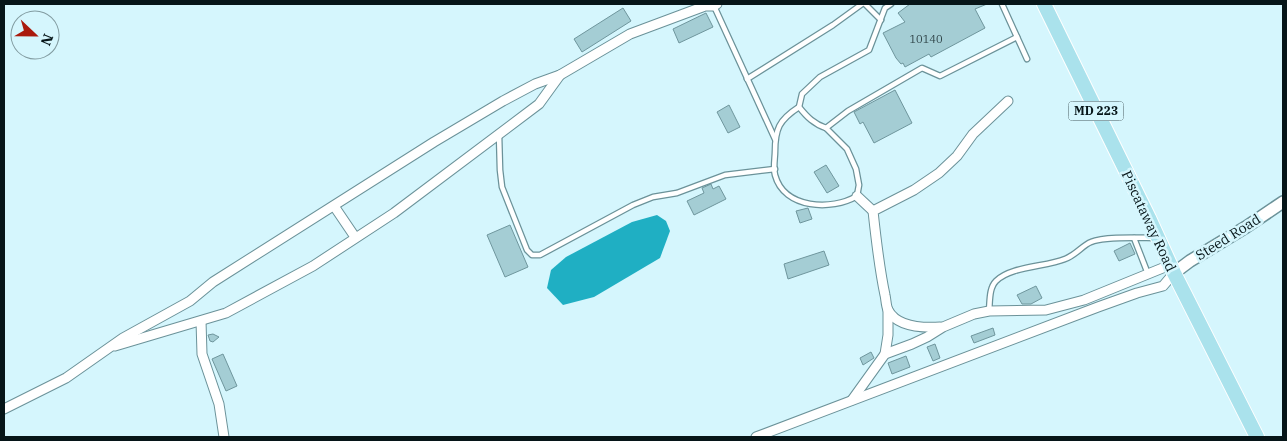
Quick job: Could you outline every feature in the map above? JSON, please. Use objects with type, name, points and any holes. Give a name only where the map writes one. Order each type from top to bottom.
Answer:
[{"type":"main road","name":"Piscataway Road","points":[[1044,4],[1172,269],[1257,437]]},
{"type":"street","points":[[4,409],[66,378],[106,350],[190,301],[213,282],[434,142],[503,102],[535,84],[560,76],[630,34],[710,5]]},
{"type":"street","points":[[106,350],[226,313],[313,266],[394,213],[539,104],[560,76]]},
{"type":"street","points":[[874,211],[914,190],[940,173],[957,156],[973,134],[1008,101]]},
{"type":"street","points":[[852,400],[885,354],[888,335],[888,310],[878,264],[874,211],[857,196]]},
{"type":"street","name":"Steed Road","points":[[1172,269],[1181,267],[1283,202]]},
{"type":"street","points":[[334,206],[355,237]]},
{"type":"street","points":[[885,354],[912,344],[943,327],[974,314],[989,310],[1046,310],[1084,300],[1148,274],[1172,269]]},
{"type":"street","points":[[756,437],[1106,304],[1163,286],[1172,269]]},
{"type":"street","points":[[888,310],[897,319],[911,326],[943,327]]},
{"type":"street","points":[[201,321],[202,354],[219,404],[224,437]]},
{"type":"lane","points":[[748,79],[863,4],[881,20]]},
{"type":"lane","points":[[799,107],[816,125],[826,128],[848,149],[856,169],[859,185],[857,196],[845,203],[828,205],[804,203],[794,200],[783,190],[775,175],[775,135],[780,123],[789,113],[799,107],[802,94],[820,77],[869,50],[885,8],[891,4]]},
{"type":"lane","points":[[1002,4],[1026,60]]},
{"type":"lane","points":[[710,5],[748,79],[775,140]]},
{"type":"lane","points":[[826,128],[848,111],[922,68],[940,76],[1017,37]]},
{"type":"lane","points":[[498,134],[502,187],[527,250],[532,255],[540,255],[634,205],[654,197],[677,193],[726,175],[775,169]]},
{"type":"lane","points":[[1134,238],[1148,274]]},
{"type":"lane","points":[[989,310],[991,289],[996,281],[1006,274],[1066,259],[1079,252],[1090,242],[1105,239],[1158,238]]},
{"type":"water","points":[[657,215],[666,221],[670,231],[660,258],[594,297],[563,305],[547,288],[551,270],[566,257],[632,222]]},
{"type":"building","points":[[910,4],[987,4],[975,9],[985,28],[931,57],[929,54],[905,67],[896,58],[883,33],[905,22],[898,13]]},
{"type":"building","points":[[623,8],[631,21],[582,52],[574,39]]},
{"type":"building","points":[[706,13],[713,27],[679,43],[673,29]]},
{"type":"building","points":[[895,90],[912,123],[874,143],[863,122],[860,124],[854,112]]},
{"type":"building","points":[[729,105],[740,127],[728,133],[717,112]]},
{"type":"building","points":[[826,165],[839,186],[827,193],[814,172]]},
{"type":"building","points":[[711,184],[713,189],[719,186],[726,199],[694,215],[687,201],[704,193],[702,188]]},
{"type":"building","points":[[808,208],[812,219],[800,223],[796,211]]},
{"type":"building","points":[[510,225],[528,267],[505,277],[487,235]]},
{"type":"building","points":[[1130,243],[1135,254],[1119,261],[1114,251]]},
{"type":"building","points":[[824,251],[829,265],[788,279],[784,264]]},
{"type":"building","points":[[1036,286],[1042,298],[1031,304],[1022,304],[1017,295]]},
{"type":"building","points":[[993,328],[995,335],[974,343],[971,336]]},
{"type":"building","points":[[213,334],[219,337],[213,342],[210,341],[208,335]]},
{"type":"building","points":[[935,344],[940,358],[933,361],[927,347]]},
{"type":"building","points":[[871,352],[874,358],[863,365],[860,358]]},
{"type":"building","points":[[223,354],[237,386],[226,391],[212,359]]},
{"type":"building","points":[[906,356],[910,367],[892,374],[888,363]]}]
